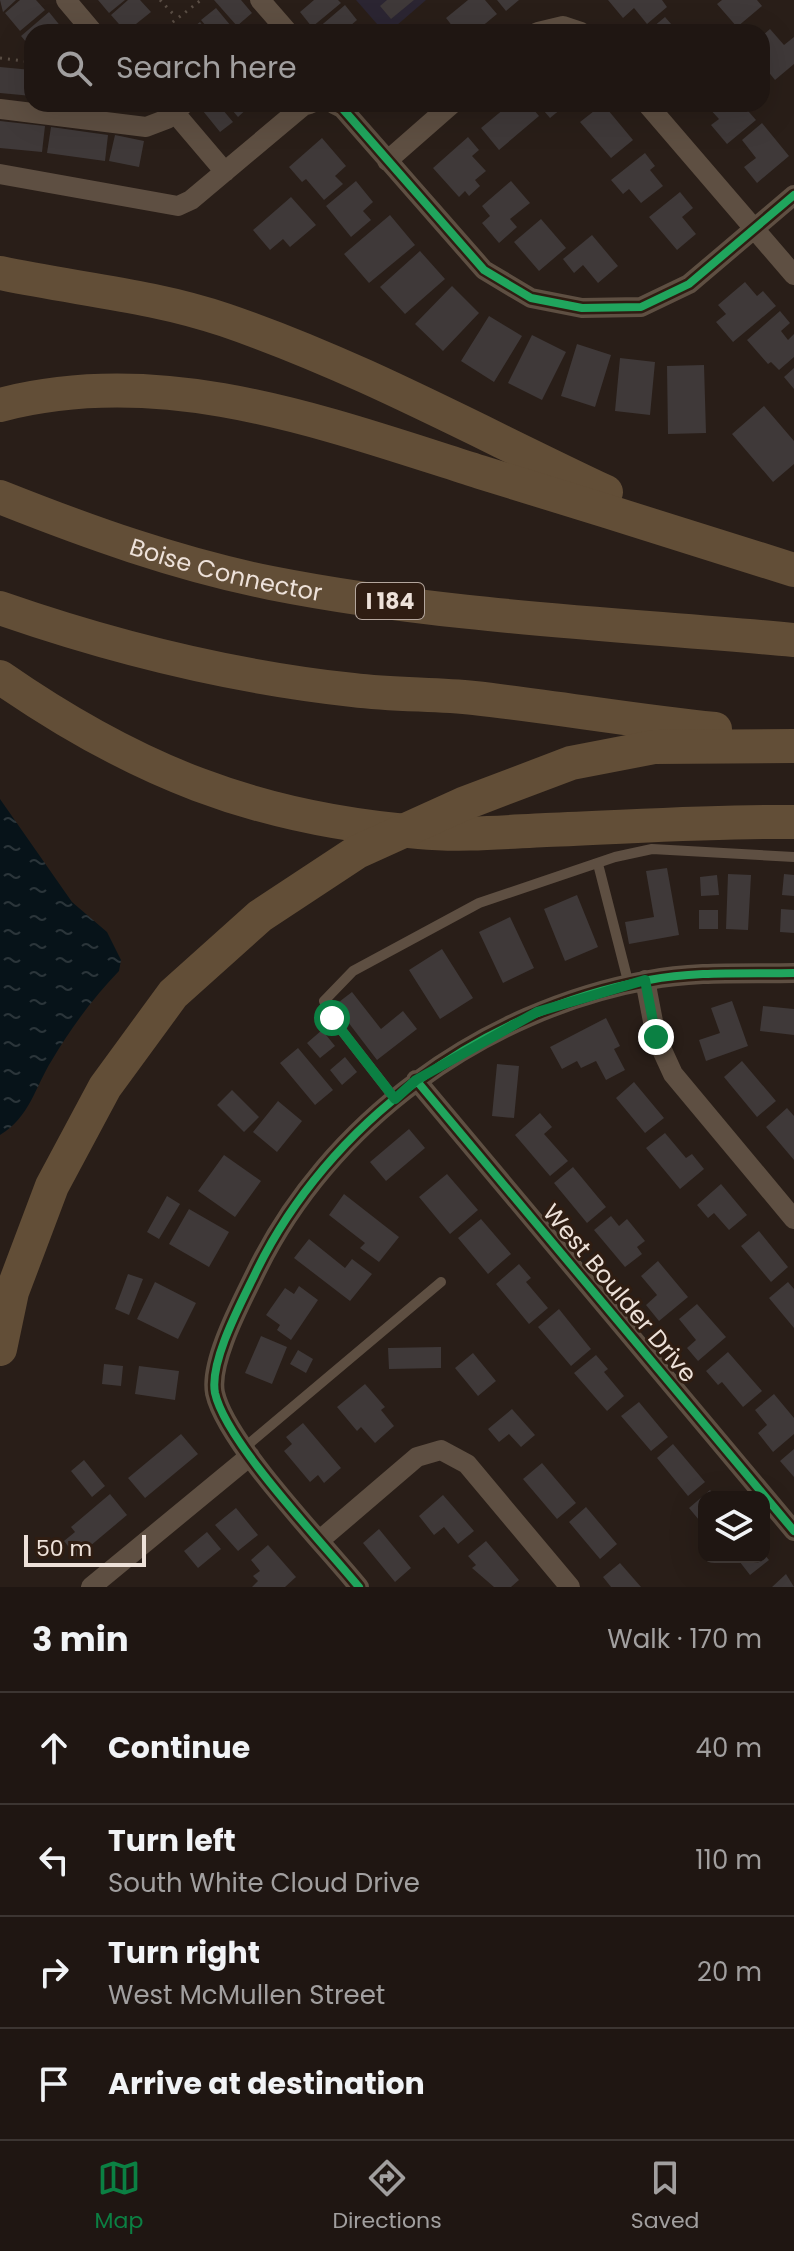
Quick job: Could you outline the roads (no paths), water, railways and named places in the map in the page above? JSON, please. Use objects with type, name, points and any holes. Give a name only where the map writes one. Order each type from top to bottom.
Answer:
[{"type":"highway","points":[[0,273],[152,299],[224,320],[309,352],[722,547]]},
{"type":"highway","points":[[0,405],[36,395],[119,389],[203,395],[306,417],[794,570]]},
{"type":"highway","name":"Boise Connector","points":[[0,497],[102,537],[270,583],[451,610],[794,640]]},
{"type":"highway","points":[[0,608],[137,651],[245,675],[355,691],[471,698],[794,736]]},
{"type":"highway","points":[[0,677],[44,707],[139,762],[221,794],[292,815],[421,832],[794,822]]},
{"type":"highway","points":[[0,1349],[12,1292],[52,1186],[105,1087],[173,994],[260,916],[357,852],[463,804],[571,763],[654,747],[794,746]]},
{"type":"highway","points":[[463,804],[575,777],[647,766],[794,770]]},
{"type":"street","points":[[66,0],[86,24]]},
{"type":"street","points":[[260,0],[275,24]]},
{"type":"street","points":[[0,109],[24,112]]},
{"type":"street","points":[[24,112],[146,127],[172,112]]},
{"type":"street","points":[[182,112],[225,172]]},
{"type":"street","points":[[0,174],[178,206],[191,200],[296,112]]},
{"type":"street","points":[[345,112],[484,270],[531,298],[582,308],[641,307],[689,284],[794,195]]},
{"type":"street","points":[[387,161],[443,112]]},
{"type":"street","points":[[654,112],[794,275]]},
{"type":"street","points":[[359,1587],[246,1452],[215,1392],[224,1338],[274,1235],[341,1146],[416,1080],[537,1012],[637,983],[685,974],[794,973]]},
{"type":"street","points":[[637,983],[673,1074],[794,1219]]},
{"type":"street","name":"West Boulder Drive","points":[[416,1080],[794,1531]]},
{"type":"street","points":[[320,1540],[417,1457],[441,1450],[467,1464],[570,1587]]},
{"type":"street","points":[[91,1587],[246,1452]]},
{"type":"lane","points":[[395,1099],[332,1018],[324,1001],[353,971],[479,903],[537,881],[652,849],[794,857]]},
{"type":"lane","points":[[598,864],[637,983]]},
{"type":"lane","points":[[246,1452],[441,1282]]},
{"type":"water","points":[[0,799],[72,902],[107,932],[121,960],[119,971],[59,1048],[25,1110],[0,1135]]}]
